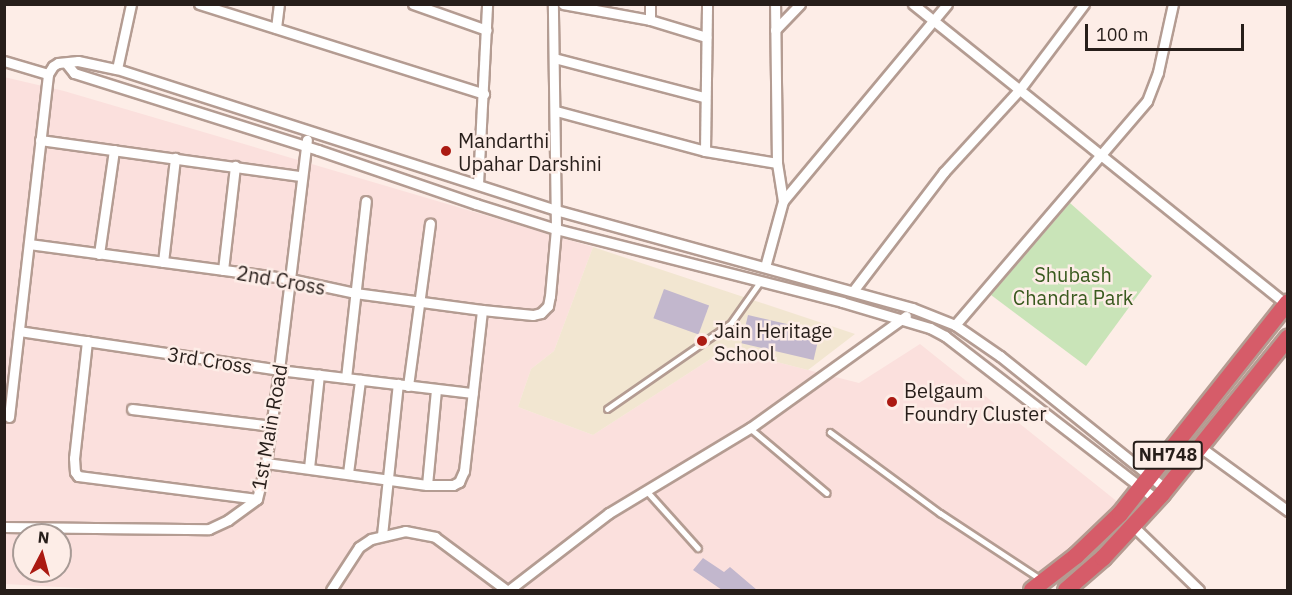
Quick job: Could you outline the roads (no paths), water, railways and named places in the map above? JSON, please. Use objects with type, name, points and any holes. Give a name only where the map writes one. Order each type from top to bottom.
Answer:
[{"type":"highway","name":"NH748","points":[[1038,586],[1094,539],[1147,482],[1287,303]]},
{"type":"highway","name":"NH748","points":[[1066,591],[1103,558],[1162,494],[1287,338]]},
{"type":"street","points":[[117,69],[131,4]]},
{"type":"street","points":[[276,28],[279,4]]},
{"type":"street","points":[[413,4],[487,30]]},
{"type":"street","points":[[478,184],[487,4]]},
{"type":"street","points":[[553,4],[556,229]]},
{"type":"street","points":[[563,4],[650,20],[706,37]]},
{"type":"street","points":[[650,4],[650,20]]},
{"type":"street","points":[[705,151],[707,4]]},
{"type":"street","points":[[775,4],[777,163],[783,201]]},
{"type":"street","points":[[775,30],[800,4]]},
{"type":"street","points":[[913,4],[931,21],[1020,89],[1101,157],[1287,303]]},
{"type":"street","points":[[765,267],[783,201],[947,4]]},
{"type":"street","points":[[853,291],[944,172],[1020,89],[1083,4]]},
{"type":"street","points":[[955,325],[1147,102],[1158,72],[1173,4]]},
{"type":"street","points":[[200,5],[484,94]]},
{"type":"street","points":[[554,58],[704,97]]},
{"type":"street","points":[[4,61],[48,74]]},
{"type":"street","points":[[9,417],[48,74],[52,66],[78,61],[117,69],[556,210],[912,308],[955,325],[1000,356],[1162,494]]},
{"type":"street","points":[[66,63],[74,73],[306,146],[556,229],[904,320],[945,336],[1162,494]]},
{"type":"street","points":[[555,111],[705,151],[777,163]]},
{"type":"street","name":"1st Main Road","points":[[4,527],[209,529],[228,520],[257,499],[272,426],[301,176],[309,132]]},
{"type":"street","points":[[40,140],[301,176]]},
{"type":"street","points":[[99,254],[114,150]]},
{"type":"street","points":[[163,262],[176,158]]},
{"type":"street","points":[[223,270],[235,166]]},
{"type":"street","points":[[346,378],[366,201]]},
{"type":"street","points":[[382,535],[388,478],[419,302],[430,223]]},
{"type":"street","name":"2nd Cross","points":[[29,244],[290,279],[355,294],[533,315],[541,313],[548,306],[556,229]]},
{"type":"street","points":[[331,591],[360,547],[382,535],[405,531],[435,537],[507,591],[575,538],[646,490],[750,428],[904,320],[912,308]]},
{"type":"street","points":[[266,463],[427,485],[453,485],[462,478],[482,310]]},
{"type":"street","name":"3rd Cross","points":[[19,331],[279,370],[473,393]]},
{"type":"street","points":[[87,341],[74,458],[75,472],[78,476],[257,499]]},
{"type":"street","points":[[309,468],[319,375]]},
{"type":"street","points":[[348,473],[360,380]]},
{"type":"street","points":[[427,485],[436,389]]},
{"type":"street","points":[[132,409],[272,426]]},
{"type":"street","points":[[1200,447],[1287,511]]},
{"type":"street","points":[[1133,526],[1199,591]]},
{"type":"lane","points":[[607,409],[731,323],[760,282]]},
{"type":"lane","points":[[750,428],[826,493]]},
{"type":"lane","points":[[830,432],[1038,586]]},
{"type":"lane","points":[[646,490],[698,548]]},
{"type":"place","name":"Mandarthi Upahar Darshini","points":[[446,151]]},
{"type":"place","name":"Jain Heritage School","points":[[702,341]]},
{"type":"place","name":"Belgaum Foundry Cluster","points":[[892,402]]},
{"type":"park label","name":"Shubash Chandra Park","points":[[1073,286]]}]
